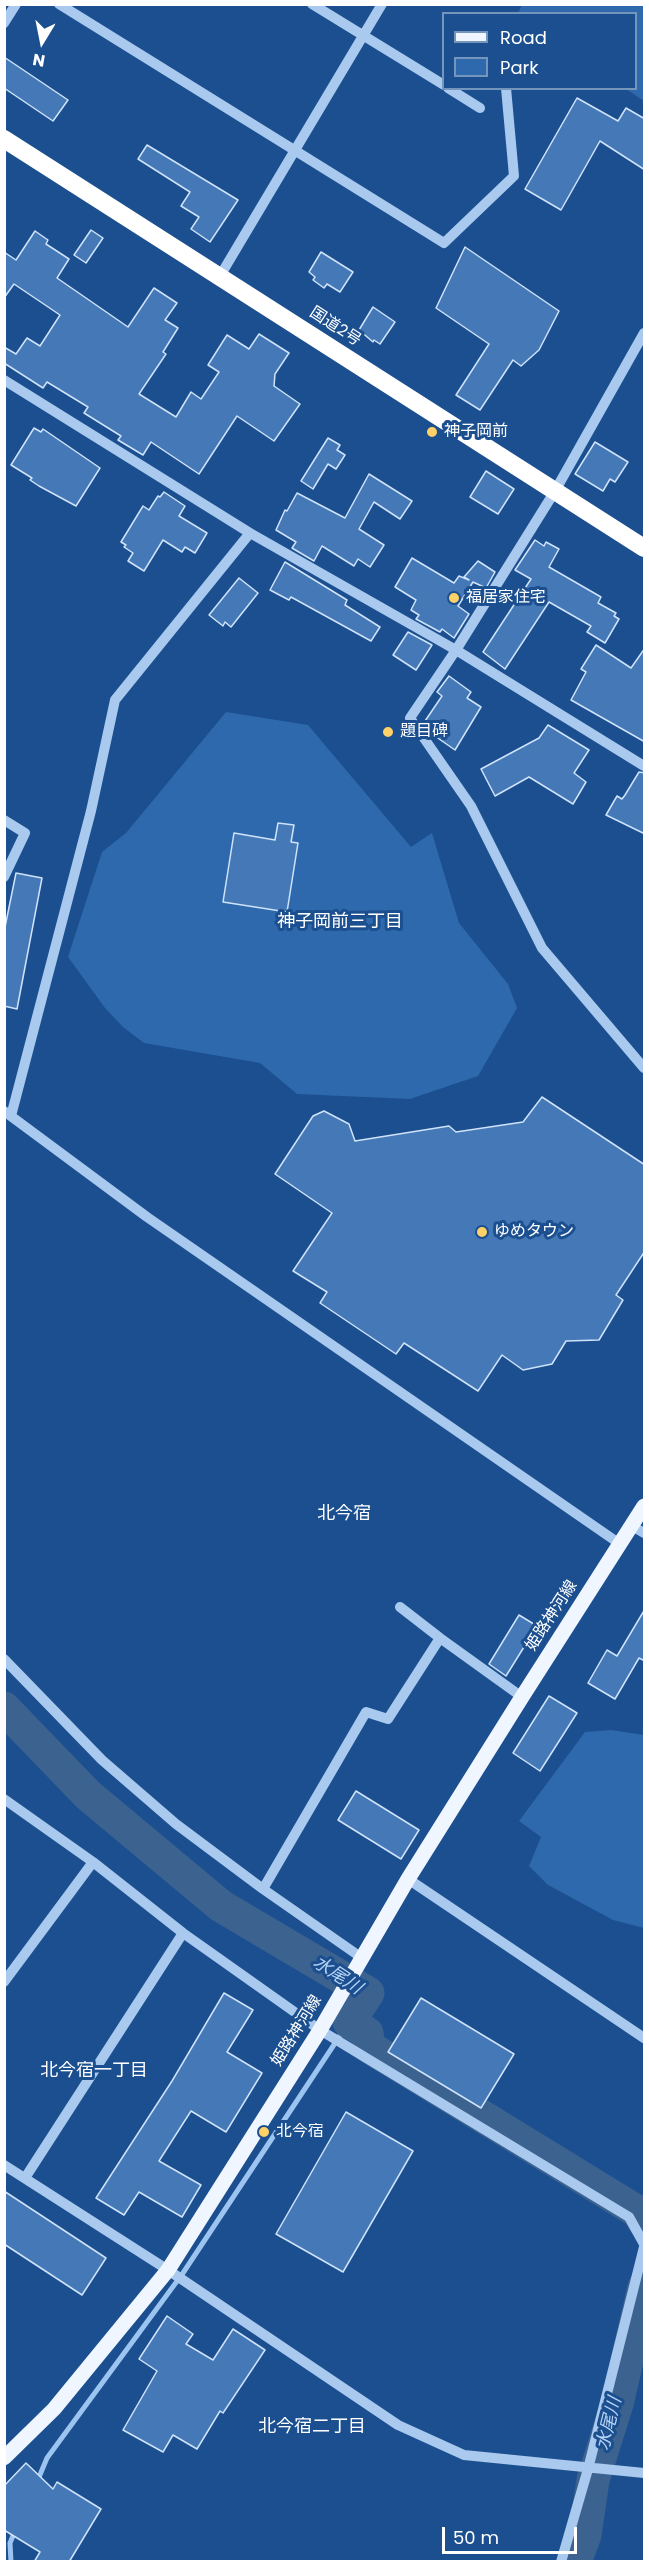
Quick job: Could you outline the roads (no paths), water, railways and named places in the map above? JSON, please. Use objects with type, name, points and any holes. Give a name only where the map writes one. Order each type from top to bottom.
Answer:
[{"type":"highway","name":"国道2号","points":[[4,139],[645,548]]},
{"type":"main road","name":"姫路神河線","points":[[4,2458],[54,2409],[168,2270],[323,2026],[408,1879],[522,1697],[620,1544],[638,1529],[645,1506]]},
{"type":"street","points":[[4,22],[15,4]]},
{"type":"street","points":[[58,4],[444,243],[514,176],[507,90]]},
{"type":"street","points":[[312,4],[442,85]]},
{"type":"street","points":[[220,276],[382,4]]},
{"type":"street","points":[[451,90],[480,108]]},
{"type":"street","points":[[645,333],[555,492],[456,650],[410,718],[471,806],[542,948],[645,1068]]},
{"type":"street","points":[[4,380],[250,533],[456,650],[645,766]]},
{"type":"street","points":[[250,533],[115,700],[92,811],[8,1114],[147,1217],[620,1544]]},
{"type":"street","points":[[4,820],[25,833],[4,877]]},
{"type":"street","points":[[400,1607],[522,1697]]},
{"type":"street","points":[[262,1889],[366,1712],[388,1719],[440,1638]]},
{"type":"street","points":[[4,1659],[102,1760],[176,1824],[361,1960]]},
{"type":"street","points":[[4,1800],[93,1862],[183,1933],[323,2026],[629,2217],[645,2246],[588,2469],[561,2562]]},
{"type":"street","points":[[4,1982],[93,1862]]},
{"type":"street","points":[[408,1879],[645,2038]]},
{"type":"street","points":[[25,2178],[183,1933]]},
{"type":"street","points":[[4,2164],[168,2270],[398,2425],[464,2455],[645,2473]]},
{"type":"waterway","name":"水尾川","points":[[4,1708],[88,1795],[221,1906],[368,1993],[349,2022],[367,2033],[369,2047],[638,2212],[644,2222]]},
{"type":"waterway","points":[[37,2482],[47,2458],[183,2273],[349,2022]]},
{"type":"waterway","name":"水尾川","points":[[575,2562],[585,2535],[593,2480],[617,2404],[644,2287]]},
{"type":"waterway","points":[[11,2562],[10,2543],[15,2531]]},
{"type":"place","name":"神子岡前","points":[[432,432]]},
{"type":"place","name":"福居家住宅","points":[[454,598]]},
{"type":"place","name":"題目碑","points":[[388,732]]},
{"type":"place","name":"ゆめタウン","points":[[482,1232]]},
{"type":"place","name":"北今宿","points":[[264,2132]]},
{"type":"district","name":"神子岡前三丁目","points":[[340,922]]},
{"type":"district","name":"北今宿","points":[[344,1514]]},
{"type":"district","name":"北今宿一丁目","points":[[94,2071]]},
{"type":"district","name":"北今宿二丁目","points":[[312,2427]]}]
